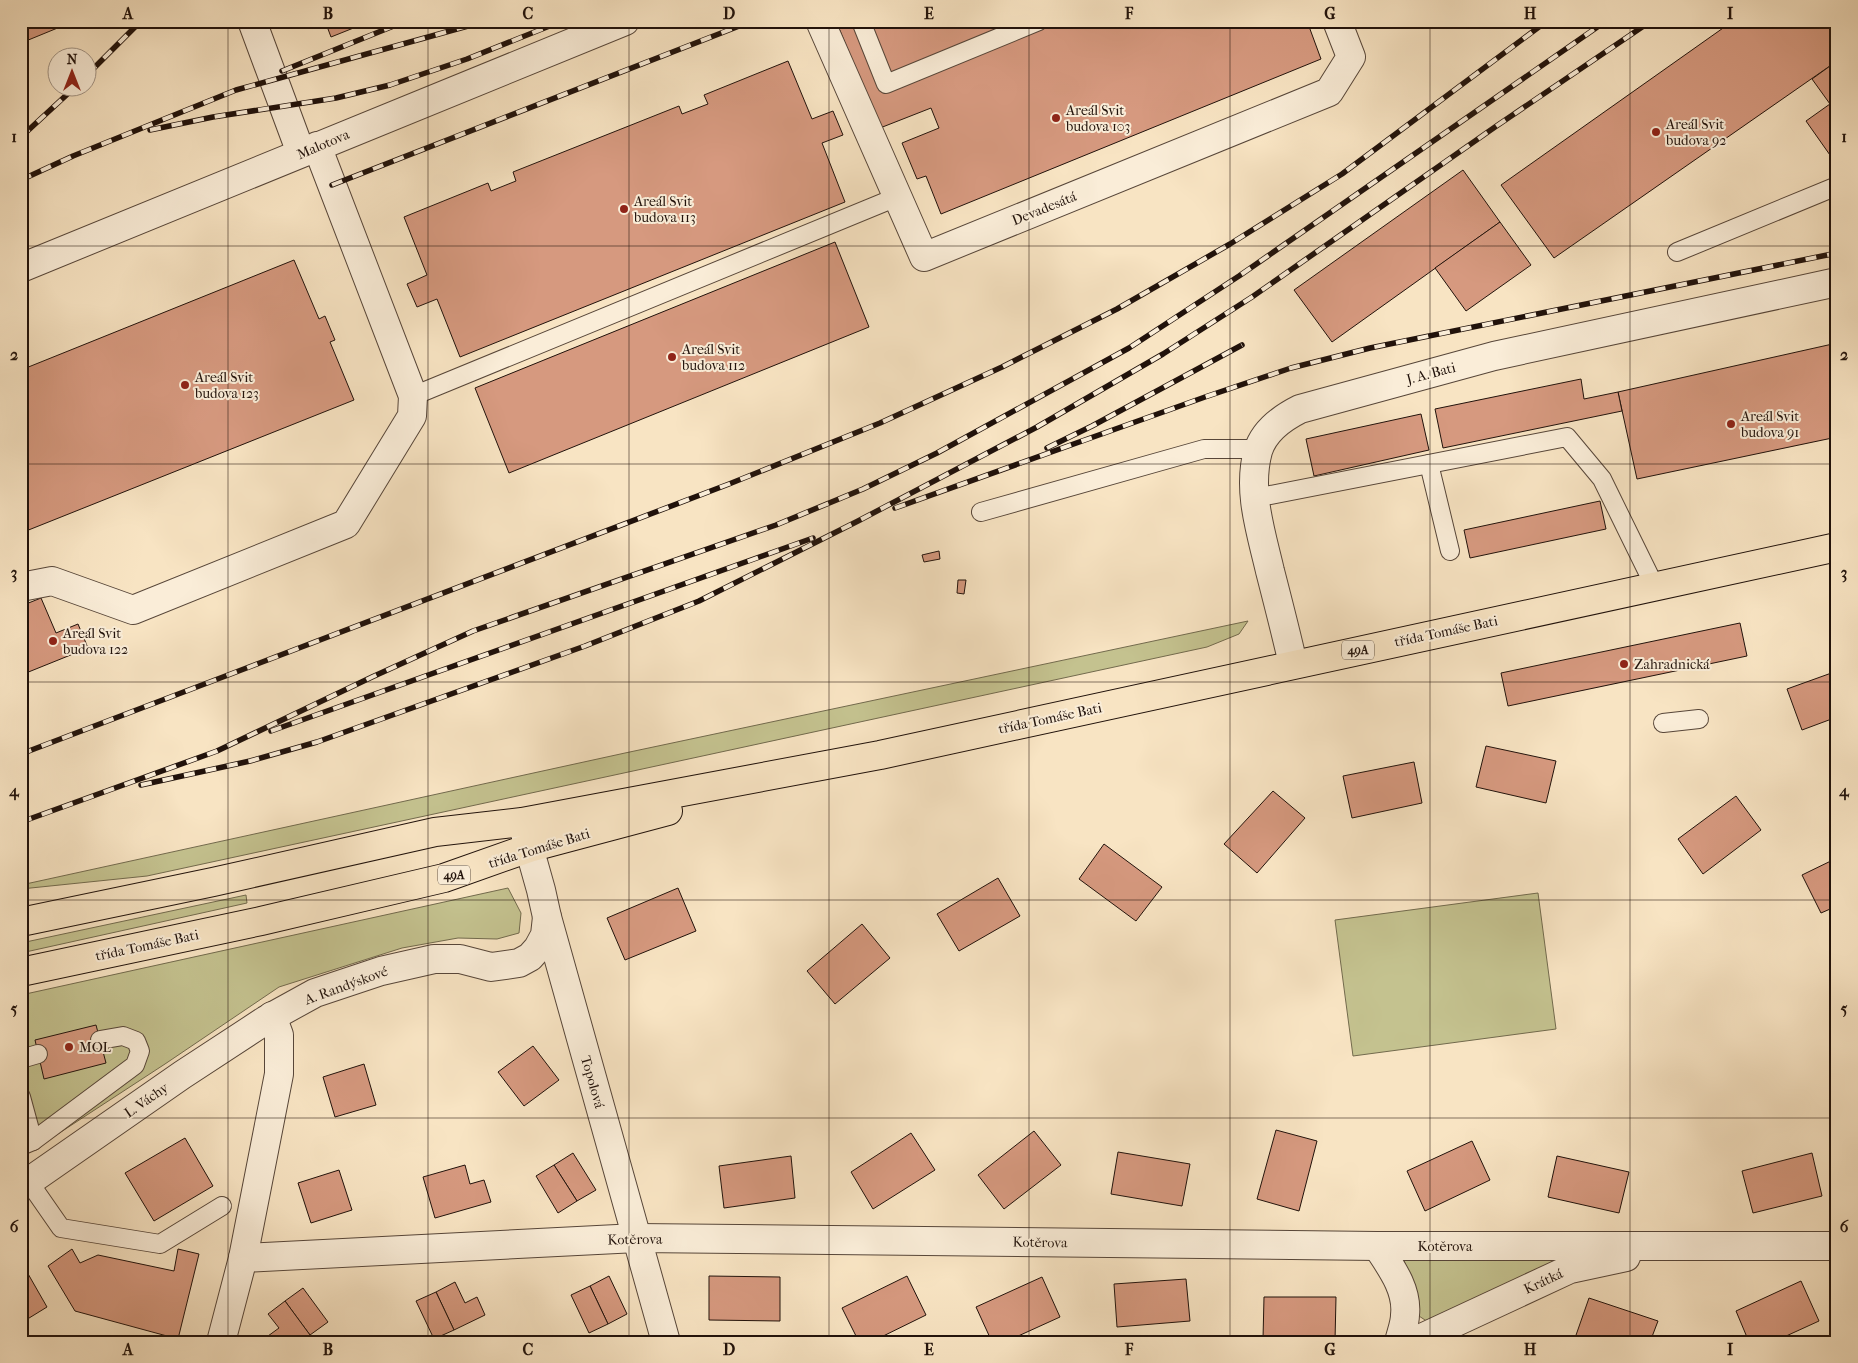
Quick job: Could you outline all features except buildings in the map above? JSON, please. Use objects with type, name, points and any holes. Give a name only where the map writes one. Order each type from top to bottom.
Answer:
[{"type":"main road","name":"třída Tomáše Bati","points":[[21,922],[213,882],[435,832],[522,822],[880,756],[1293,664],[1837,548]]},
{"type":"main road","name":"třída Tomáše Bati","points":[[21,972],[444,878],[529,848],[880,756]]},
{"type":"street","points":[[21,587],[52,581],[132,610],[346,524],[412,416],[413,396],[252,21]]},
{"type":"street","name":"Malotova","points":[[21,268],[626,21]]},
{"type":"street","name":"Devadesátá","points":[[820,21],[924,257],[1329,92],[1351,57],[1337,21]]},
{"type":"street","name":"J. A. Bati","points":[[1293,664],[1258,524],[1254,498],[1254,477],[1258,449],[1270,429],[1284,417],[1300,409],[1494,356],[1837,282]]},
{"type":"street","name":"Topolová","points":[[522,822],[666,1342]]},
{"type":"street","name":"A. Randýskové","points":[[272,1016],[315,993],[380,971],[408,964],[434,959],[460,959],[492,967],[519,963],[530,957],[538,948],[545,935],[547,917]]},
{"type":"street","points":[[221,1342],[243,1258],[279,1074],[279,1035],[272,1016]]},
{"type":"street","name":"L. Váchy","points":[[25,1184],[182,1075],[272,1016]]},
{"type":"street","name":"Kotěrova","points":[[243,1258],[637,1238],[1377,1246],[1837,1246]]},
{"type":"street","name":"Krátká","points":[[1413,1342],[1570,1269],[1682,1245]]},
{"type":"street","points":[[1377,1246],[1398,1279],[1404,1296],[1406,1314],[1399,1342]]},
{"type":"lane","points":[[869,21],[862,24],[886,84],[1038,21]]},
{"type":"lane","points":[[1677,252],[1837,186]]},
{"type":"lane","points":[[413,396],[897,197]]},
{"type":"lane","points":[[1254,498],[1568,437],[1602,479],[1655,587]]},
{"type":"lane","points":[[981,512],[1204,449],[1258,449]]},
{"type":"lane","points":[[1429,464],[1450,550]]},
{"type":"lane","points":[[1663,723],[1698,719]]},
{"type":"lane","points":[[21,1097],[27,1144],[135,1065],[140,1051],[136,1041],[123,1036],[100,1040]]},
{"type":"lane","points":[[25,1184],[61,1228],[160,1244],[222,1206]]},
{"type":"shaded area","points":[[1248,621],[1239,634],[1207,647],[147,876],[21,889],[21,885],[625,753]]},
{"type":"shaded area","points":[[508,888],[521,913],[519,933],[497,939],[458,938],[402,948],[279,987],[21,1158],[21,995]]},
{"type":"shaded area","points":[[1538,893],[1556,1029],[1353,1056],[1335,920]]},
{"type":"shaded area","points":[[246,895],[247,903],[21,953],[21,943]]},
{"type":"shaded area","points":[[1563,1259],[1428,1322],[1419,1316],[1404,1260]]},
{"type":"railway","points":[[98,64],[141,21]]},
{"type":"railway","points":[[282,71],[406,21]]},
{"type":"railway","points":[[21,180],[73,156],[236,90],[486,21]]},
{"type":"railway","points":[[150,130],[213,117],[336,98],[390,85],[467,59],[562,21]]},
{"type":"railway","points":[[332,185],[752,21]]},
{"type":"railway","points":[[21,754],[729,484],[880,423],[1002,367],[1117,309],[1230,244],[1342,174],[1547,21]]},
{"type":"railway","points":[[21,822],[217,751],[473,631],[776,525],[863,489],[937,453],[1129,348],[1239,276],[1606,21]]},
{"type":"railway","points":[[141,785],[250,761],[317,742],[585,646],[699,601],[858,521],[1037,427],[1163,354],[1252,297],[1495,127],[1651,21]]},
{"type":"railway","points":[[21,137],[63,98]]},
{"type":"railway","points":[[895,508],[1291,368],[1370,348],[1837,253]]},
{"type":"railway","points":[[1047,448],[1092,426],[1242,345]]},
{"type":"railway","points":[[271,731],[813,538]]},
{"type":"place","name":"Areál Svit budova 103","points":[[1056,118]]},
{"type":"place","name":"Areál Svit budova 92","points":[[1656,132]]},
{"type":"place","name":"Areál Svit budova 113","points":[[624,209]]},
{"type":"place","name":"Areál Svit budova 112","points":[[672,357]]},
{"type":"place","name":"Areál Svit budova 123","points":[[185,385]]},
{"type":"place","name":"Areál Svit budova 91","points":[[1731,424]]},
{"type":"place","name":"Areál Svit budova 122","points":[[53,641]]},
{"type":"place","name":"Zahradnická","points":[[1624,664]]},
{"type":"place","name":"MOL","points":[[69,1047]]}]
